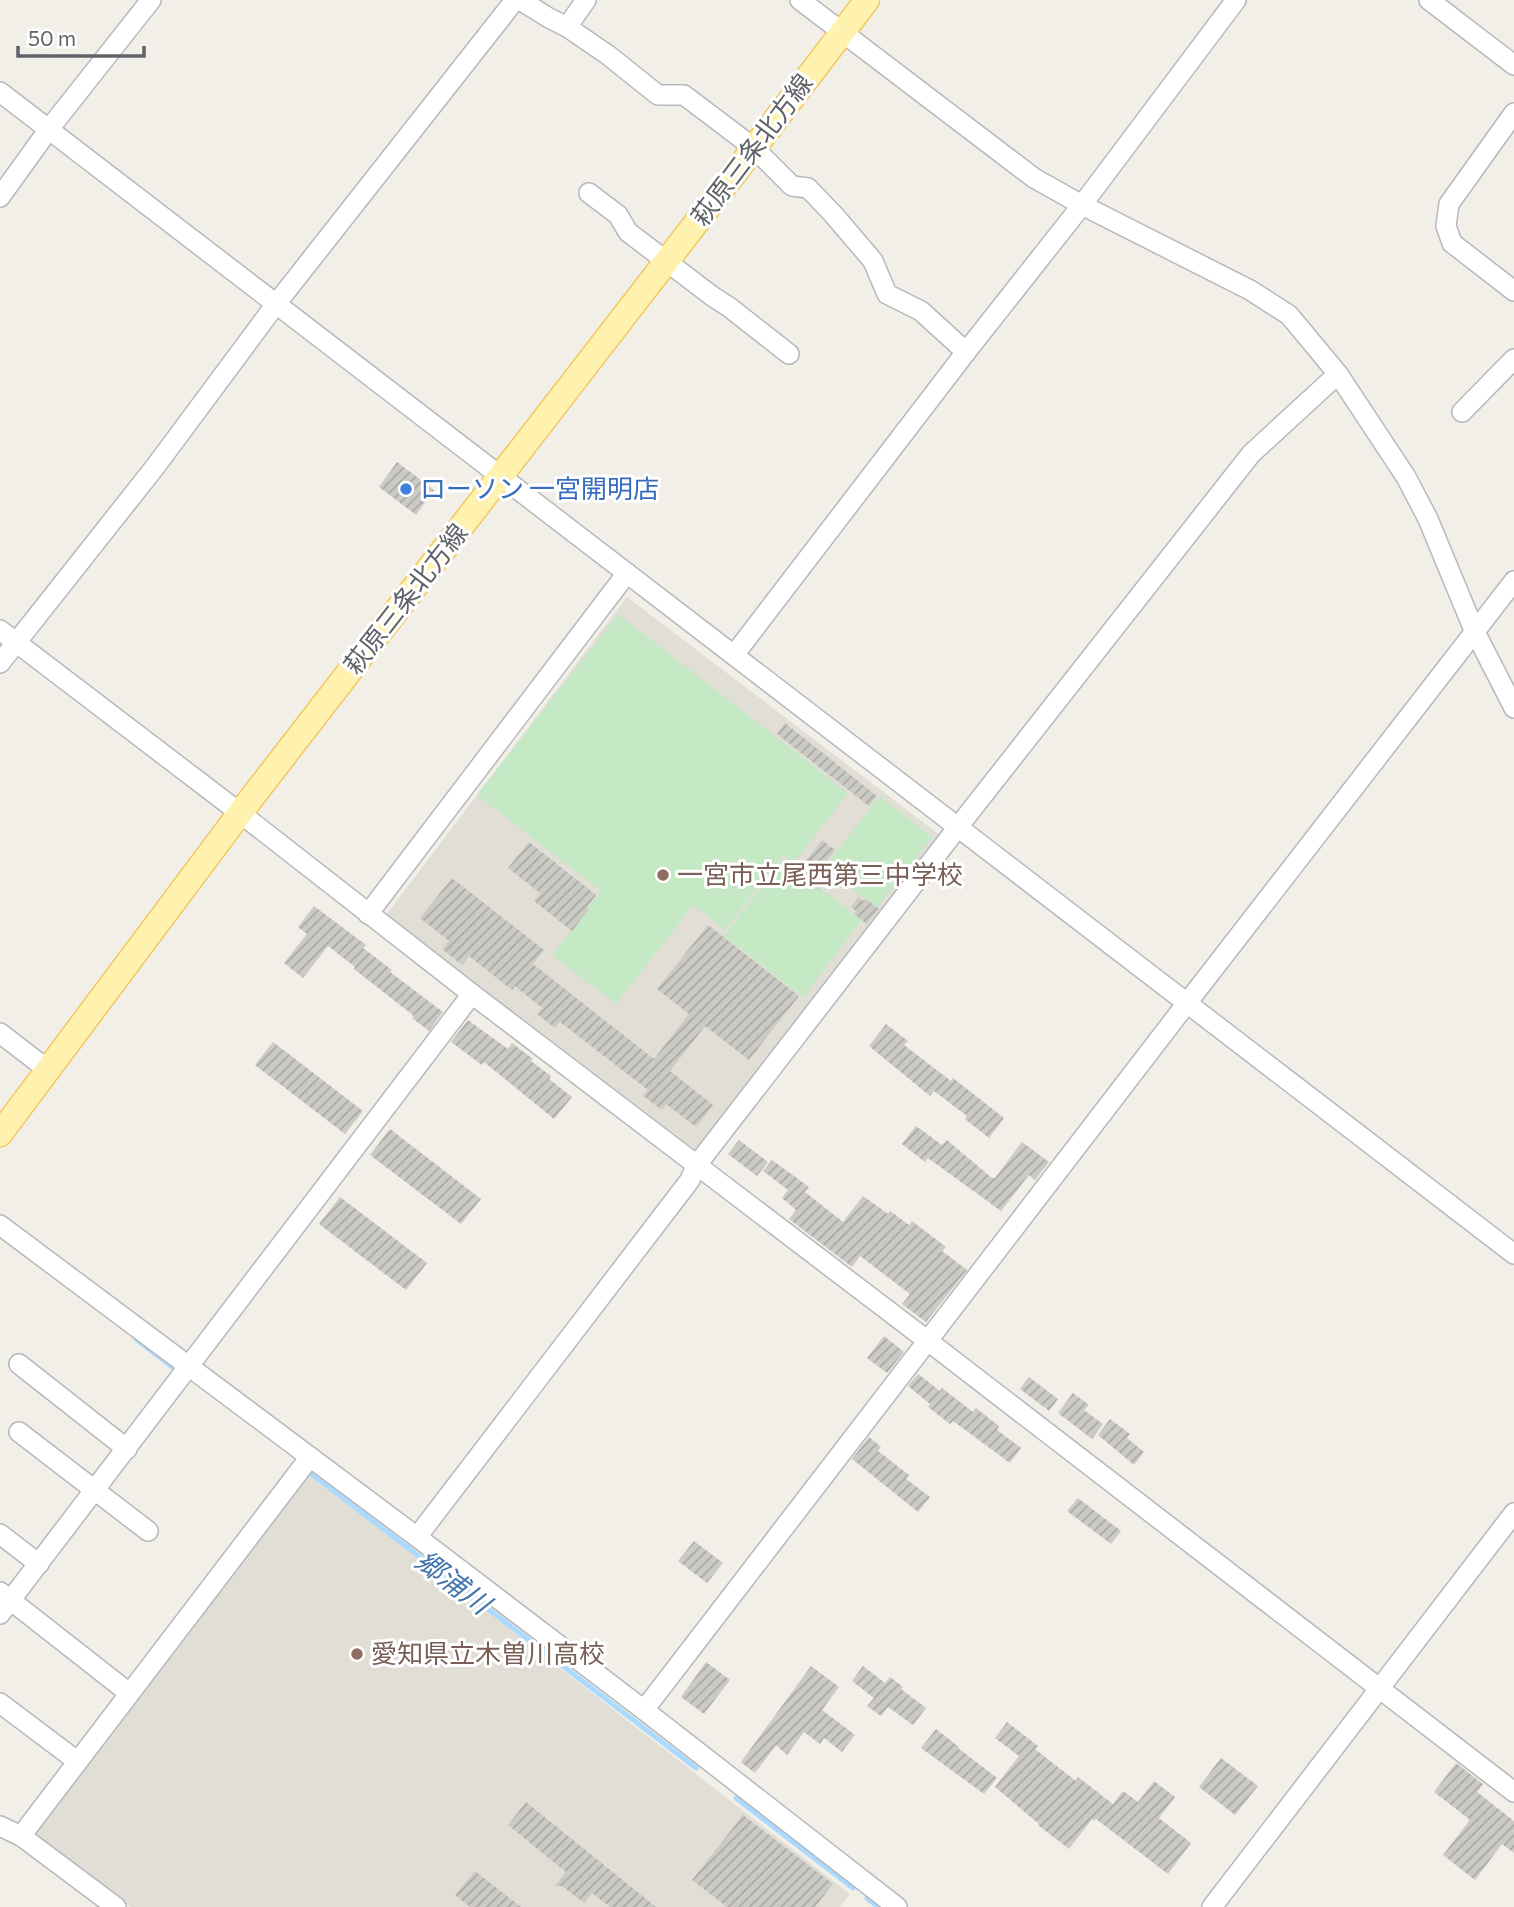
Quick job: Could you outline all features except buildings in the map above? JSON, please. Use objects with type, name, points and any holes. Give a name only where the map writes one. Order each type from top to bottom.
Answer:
[{"type":"main road","name":"萩原三条北方線","points":[[0,1134],[240,813],[867,0]]},
{"type":"street","points":[[0,197],[151,0]]},
{"type":"street","points":[[0,663],[155,467],[276,304],[518,0],[567,27],[608,55],[658,95],[684,95],[754,148],[792,186],[808,188],[834,214],[873,261],[887,294],[921,311],[966,352]]},
{"type":"street","points":[[567,27],[586,0]]},
{"type":"street","points":[[800,0],[1034,178],[1250,290],[1289,316],[1338,374],[1406,477],[1428,519],[1474,630],[1514,708]]},
{"type":"street","points":[[734,655],[1082,205],[1236,0]]},
{"type":"street","points":[[1429,0],[1514,65]]},
{"type":"street","points":[[0,92],[1514,1254]]},
{"type":"street","points":[[1514,113],[1449,204],[1446,226],[1452,243],[1514,291]]},
{"type":"street","points":[[589,193],[618,215],[628,232],[789,354]]},
{"type":"street","points":[[1462,412],[1514,359]]},
{"type":"street","points":[[417,1537],[690,1180],[696,1166],[1251,454],[1338,374]]},
{"type":"street","points":[[368,914],[627,573]]},
{"type":"street","points":[[644,1710],[1514,581]]},
{"type":"street","points":[[0,630],[1514,1791]]},
{"type":"street","points":[[129,1693],[4,1602],[39,1564],[472,994]]},
{"type":"street","points":[[0,1033],[48,1070]]},
{"type":"street","points":[[0,1225],[417,1537],[897,1907]]},
{"type":"street","points":[[19,1364],[127,1449]]},
{"type":"street","points":[[19,1432],[148,1531]]},
{"type":"street","points":[[21,1836],[310,1457]]},
{"type":"street","points":[[1212,1907],[1514,1513]]},
{"type":"street","points":[[0,1534],[39,1564]]},
{"type":"street","points":[[0,1703],[78,1762]]},
{"type":"street","points":[[0,1826],[21,1836],[116,1907]]},
{"type":"shaded area","name":"一宮市立尾西第三中学校","points":[[627,597],[940,835],[698,1152],[386,915]]},
{"type":"shaded area","name":"愛知県立木曽川高校","points":[[311,1474],[850,1894],[840,1907],[131,1907],[33,1834]]},
{"type":"green space","points":[[618,614],[848,793],[794,863],[783,855],[725,930],[693,905],[616,1004],[552,955],[601,891],[477,795]]},
{"type":"green space","points":[[879,796],[932,837],[877,908],[825,867]]},
{"type":"green space","points":[[783,859],[862,920],[803,997],[724,936]]},
{"type":"waterway","name":"郷浦川","points":[[136,1339],[175,1369]]},
{"type":"waterway","name":"郷浦川","points":[[309,1472],[696,1768]]},
{"type":"waterway","name":"郷浦川","points":[[736,1798],[853,1888]]},
{"type":"waterway","name":"郷浦川","points":[[867,1898],[878,1907]]},
{"type":"place","name":"ローソン 一宮開明店","points":[[406,489]]},
{"type":"place","name":"一宮市立尾西第三中学校","points":[[663,875]]},
{"type":"place","name":"愛知県立木曽川高校","points":[[357,1654]]}]
